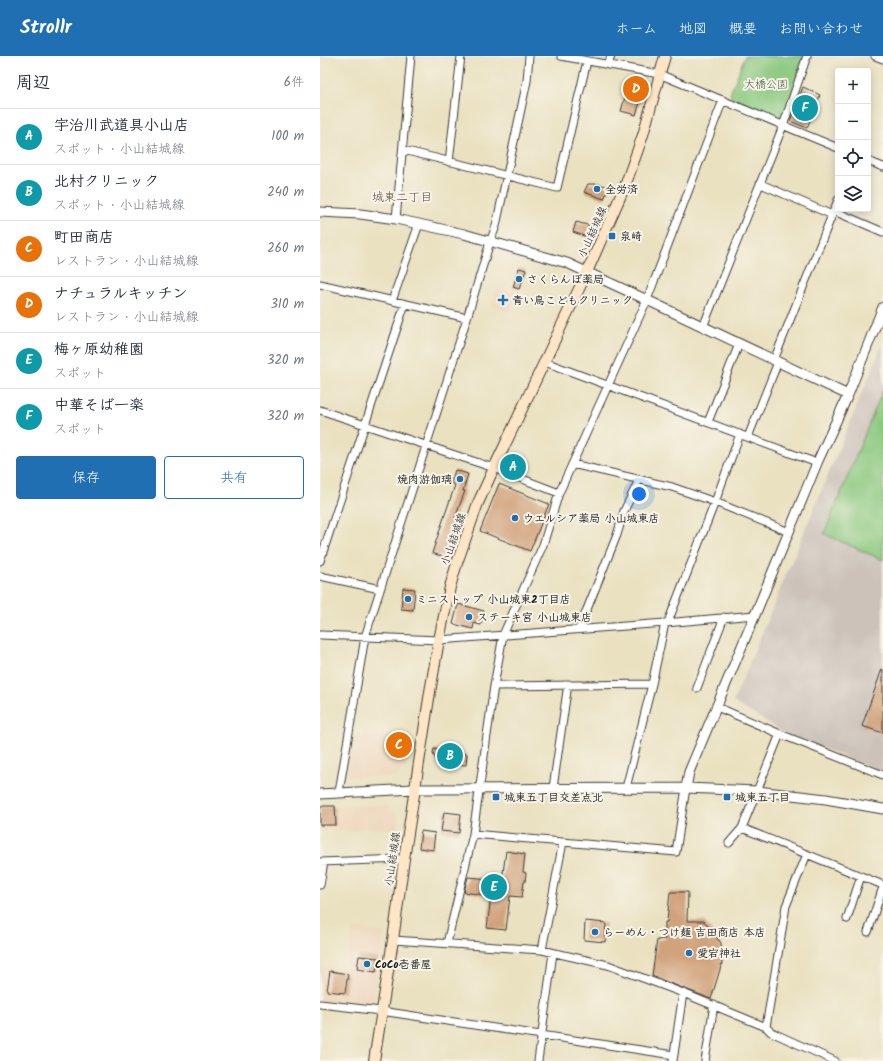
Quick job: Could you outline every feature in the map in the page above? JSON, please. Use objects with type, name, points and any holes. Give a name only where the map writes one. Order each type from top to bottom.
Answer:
[{"type":"main road","name":"小山結城線","points":[[374,1061],[414,789],[439,640],[450,586],[478,503],[587,272],[625,186],[643,135],[664,56]]},
{"type":"street","points":[[396,219],[411,56]]},
{"type":"street","points":[[449,162],[461,56]]},
{"type":"street","points":[[339,792],[365,637],[468,318],[496,226],[527,81],[529,56]]},
{"type":"street","points":[[561,56],[659,74],[835,147]]},
{"type":"street","points":[[608,65],[611,56]]},
{"type":"street","points":[[703,327],[761,184],[807,56]]},
{"type":"street","points":[[876,56],[883,59]]},
{"type":"street","points":[[403,150],[557,188],[587,61]]},
{"type":"street","points":[[447,943],[473,834],[494,686],[503,635],[543,545],[559,494],[647,300],[723,100]]},
{"type":"street","points":[[871,162],[883,167]]},
{"type":"street","points":[[761,184],[883,232]]},
{"type":"street","points":[[748,437],[835,208]]},
{"type":"street","points":[[320,212],[360,214],[396,219],[464,234],[567,263],[848,395]]},
{"type":"street","points":[[392,301],[419,224]]},
{"type":"street","points":[[320,284],[468,318]]},
{"type":"street","points":[[320,562],[405,304]]},
{"type":"street","points":[[473,834],[676,852],[690,772],[817,463],[848,395],[883,307]]},
{"type":"street","points":[[708,422],[739,344]]},
{"type":"street","points":[[545,362],[817,463]]},
{"type":"street","points":[[320,410],[494,468],[559,494]]},
{"type":"street","points":[[626,788],[667,623],[740,434]]},
{"type":"street","points":[[572,464],[672,487],[715,502],[789,532]]},
{"type":"street","points":[[579,629],[617,534],[624,511],[639,480]]},
{"type":"street","points":[[320,576],[380,589]]},
{"type":"street","points":[[320,635],[439,640],[755,615]]},
{"type":"street","points":[[697,688],[724,618]]},
{"type":"street","points":[[553,788],[568,684]]},
{"type":"street","points":[[494,686],[652,684]]},
{"type":"street","points":[[717,707],[883,775]]},
{"type":"street","points":[[729,843],[742,828],[780,734]]},
{"type":"street","points":[[320,794],[414,789],[686,788],[757,791],[826,799],[883,809]]},
{"type":"street","points":[[742,828],[883,886],[868,932]]},
{"type":"street","points":[[542,950],[563,842]]},
{"type":"street","points":[[766,1027],[786,906],[807,854]]},
{"type":"street","points":[[320,885],[322,862],[404,859]]},
{"type":"street","points":[[846,919],[861,876]]},
{"type":"street","points":[[393,940],[542,950],[608,964],[766,1027],[771,1032],[835,1061]]},
{"type":"street","points":[[538,1061],[553,953]]},
{"type":"street","points":[[320,1004],[381,1011],[542,1035],[674,1058],[683,993]]},
{"type":"street","points":[[705,1061],[714,1005]]},
{"type":"shaded area","name":"青い鳥こどもクリニック","points":[[496,288],[516,293],[511,312],[491,306]]},
{"type":"shaded area","points":[[883,343],[883,772],[786,734],[733,702]]},
{"type":"shaded area","points":[[352,735],[411,738],[406,768],[396,777],[346,777]]},
{"type":"shaded area","points":[[387,805],[398,817],[397,828],[320,831],[320,806]]},
{"type":"shaded area","points":[[353,928],[384,933],[372,1009],[320,1002],[320,966],[346,970]]},
{"type":"green space","name":"大橋公園","points":[[745,56],[804,56],[784,116],[779,118],[733,99],[730,94]]},
{"type":"green space","points":[[883,390],[883,560],[824,534]]},
{"type":"building","points":[[632,76],[644,79],[646,83],[636,115],[621,111]]},
{"type":"building","points":[[803,87],[820,95],[807,128],[790,121]]},
{"type":"building","name":"全労済","points":[[588,184],[599,184],[609,187],[604,199],[584,192]]},
{"type":"building","points":[[576,222],[591,226],[587,237],[573,232]]},
{"type":"building","name":"さくらんぼ薬局","points":[[519,268],[526,270],[519,289],[513,287]]},
{"type":"building","points":[[455,470],[468,474],[463,491],[465,491],[455,518],[460,520],[447,558],[432,553],[455,485],[451,483]]},
{"type":"building","name":"ウエルシア薬局 小山城東店","points":[[499,484],[549,504],[530,551],[480,531]]},
{"type":"building","name":"ミニストップ 小山城東2丁目店","points":[[403,588],[415,589],[413,610],[401,609]]},
{"type":"building","name":"ステーキ宮 小山城東店","points":[[458,604],[484,611],[481,625],[474,623],[473,629],[453,624]]},
{"type":"building","points":[[882,669],[883,670],[883,733],[862,726]]},
{"type":"building","points":[[390,737],[410,739],[409,754],[389,752]]},
{"type":"building","points":[[434,749],[467,754],[466,765],[438,763],[433,754]]},
{"type":"building","points":[[320,806],[335,806],[336,825],[320,825]]},
{"type":"building","points":[[444,812],[461,814],[459,833],[441,831]]},
{"type":"building","points":[[421,831],[435,833],[433,850],[419,848]]},
{"type":"building","points":[[506,851],[525,854],[523,872],[526,873],[522,897],[510,896],[506,930],[487,928],[491,896],[464,892],[468,877],[502,880]]},
{"type":"building","name":"愛宕神社","points":[[670,892],[688,892],[687,921],[704,921],[721,943],[722,963],[711,999],[652,976],[657,940],[665,939],[665,922],[667,922]]},
{"type":"building","name":"らーめん・つけ麺 吉田商店 本店","points":[[585,921],[606,923],[605,942],[584,940]]},
{"type":"building","name":"CoCo壱番屋","points":[[359,956],[378,958],[376,972],[357,969]]},
{"type":"building","points":[[330,971],[348,974],[345,993],[327,991]]},
{"type":"place","name":"ナチュラルキッチン","points":[[636,89]]},
{"type":"place","name":"中華そば一楽","points":[[805,108]]},
{"type":"place","name":"全労済","points":[[597,189]]},
{"type":"place","name":"泉崎","points":[[612,236]]},
{"type":"place","name":"さくらんぼ薬局","points":[[519,279]]},
{"type":"place","name":"青い鳥こどもクリニック","points":[[503,300]]},
{"type":"place","name":"宇治川武道具小山店","points":[[513,467]]},
{"type":"place","name":"焼肉游伽璃","points":[[460,479]]},
{"type":"place","name":"ウエルシア薬局 小山城東店","points":[[515,518]]},
{"type":"place","name":"ミニストップ 小山城東2丁目店","points":[[408,599]]},
{"type":"place","name":"ステーキ宮 小山城東店","points":[[469,617]]},
{"type":"place","name":"町田商店","points":[[399,745]]},
{"type":"place","name":"北村クリニック","points":[[450,756]]},
{"type":"place","name":"城東五丁目交差点北","points":[[496,797]]},
{"type":"place","name":"城東五丁目","points":[[727,797]]},
{"type":"place","name":"梅ヶ原幼稚園","points":[[494,887]]},
{"type":"place","name":"らーめん・つけ麺 吉田商店 本店","points":[[595,932]]},
{"type":"place","name":"愛宕神社","points":[[689,953]]},
{"type":"place","name":"CoCo壱番屋","points":[[367,964]]},
{"type":"district","name":"城東二丁目","points":[[402,197]]}]
